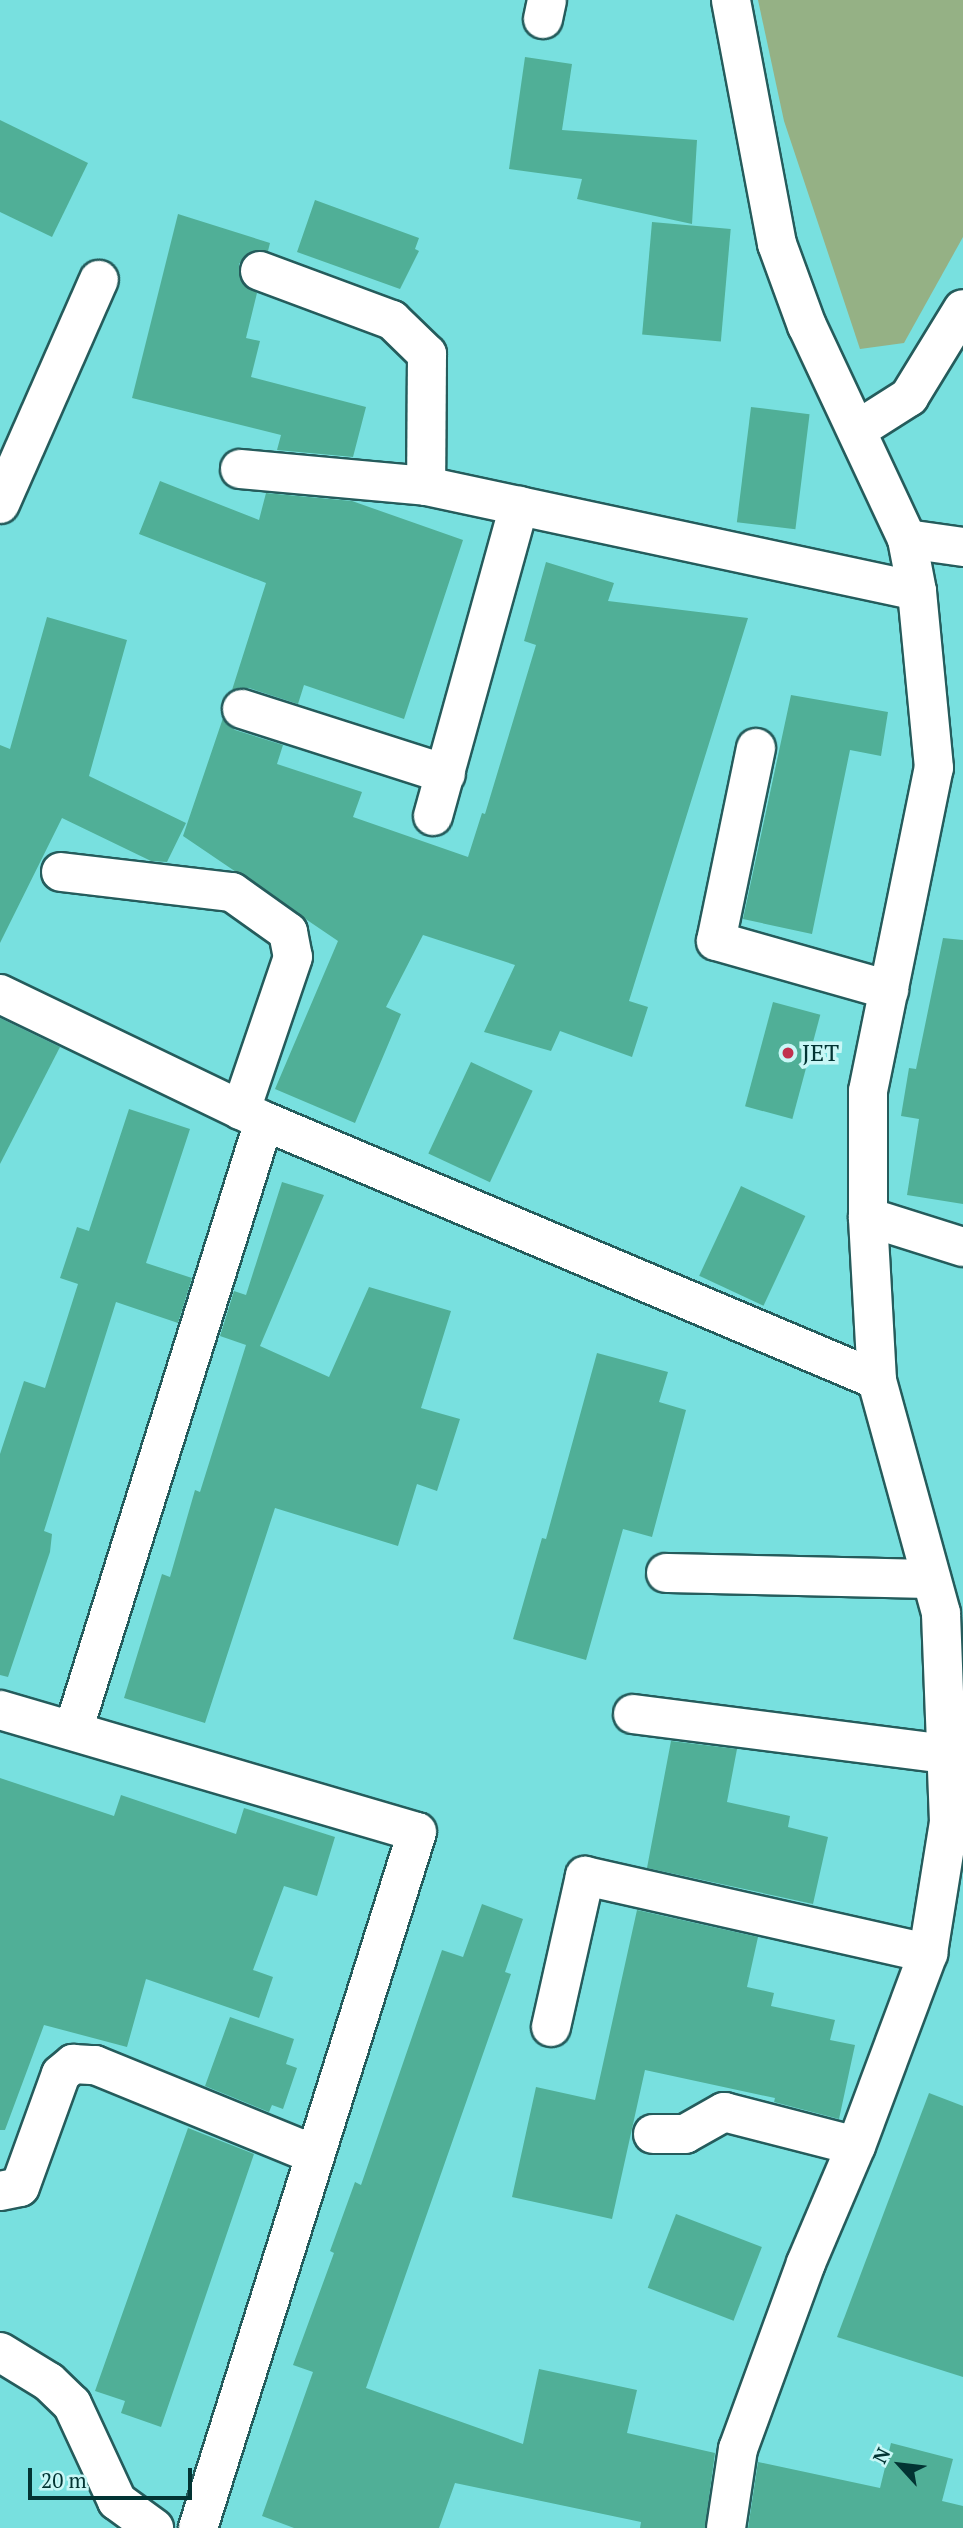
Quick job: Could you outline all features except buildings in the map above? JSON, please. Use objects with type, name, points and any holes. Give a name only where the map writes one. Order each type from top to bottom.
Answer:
[{"type":"street","points":[[726,2528],[738,2449],[806,2263],[856,2146],[928,1953],[948,1822],[945,1602],[877,1380],[868,1217],[868,1091],[934,768],[916,591],[907,539],[807,326],[777,244],[731,0]]},
{"type":"street","points":[[260,271],[392,320],[427,354],[426,485]]},
{"type":"street","points":[[0,504],[99,280]]},
{"type":"street","points":[[856,430],[909,397],[963,309]]},
{"type":"street","points":[[240,469],[426,485],[916,591]]},
{"type":"street","points":[[433,816],[519,506]]},
{"type":"street","points":[[907,539],[963,547]]},
{"type":"street","points":[[242,709],[446,774]]},
{"type":"street","points":[[756,748],[716,941],[889,990]]},
{"type":"street","points":[[61,872],[232,892],[288,932],[293,957],[252,1115],[73,1731]]},
{"type":"street","points":[[0,994],[252,1115],[877,1380]]},
{"type":"street","points":[[868,1217],[963,1247]]},
{"type":"street","points":[[666,1573],[945,1602]]},
{"type":"street","points":[[0,1710],[417,1832],[198,2528]]},
{"type":"street","points":[[633,1714],[947,1754]]},
{"type":"street","points":[[551,2027],[585,1876],[928,1953]]},
{"type":"street","points":[[0,2191],[20,2187],[61,2074],[73,2064],[95,2065],[315,2155]]},
{"type":"street","points":[[653,2134],[685,2134],[724,2112],[856,2146]]},
{"type":"street","points":[[0,2352],[49,2382],[72,2404],[117,2501],[154,2528]]},
{"type":"green space","points":[[758,0],[963,0],[963,237],[904,343],[860,349],[784,121]]},
{"type":"place","name":"JET","points":[[788,1053]]}]
